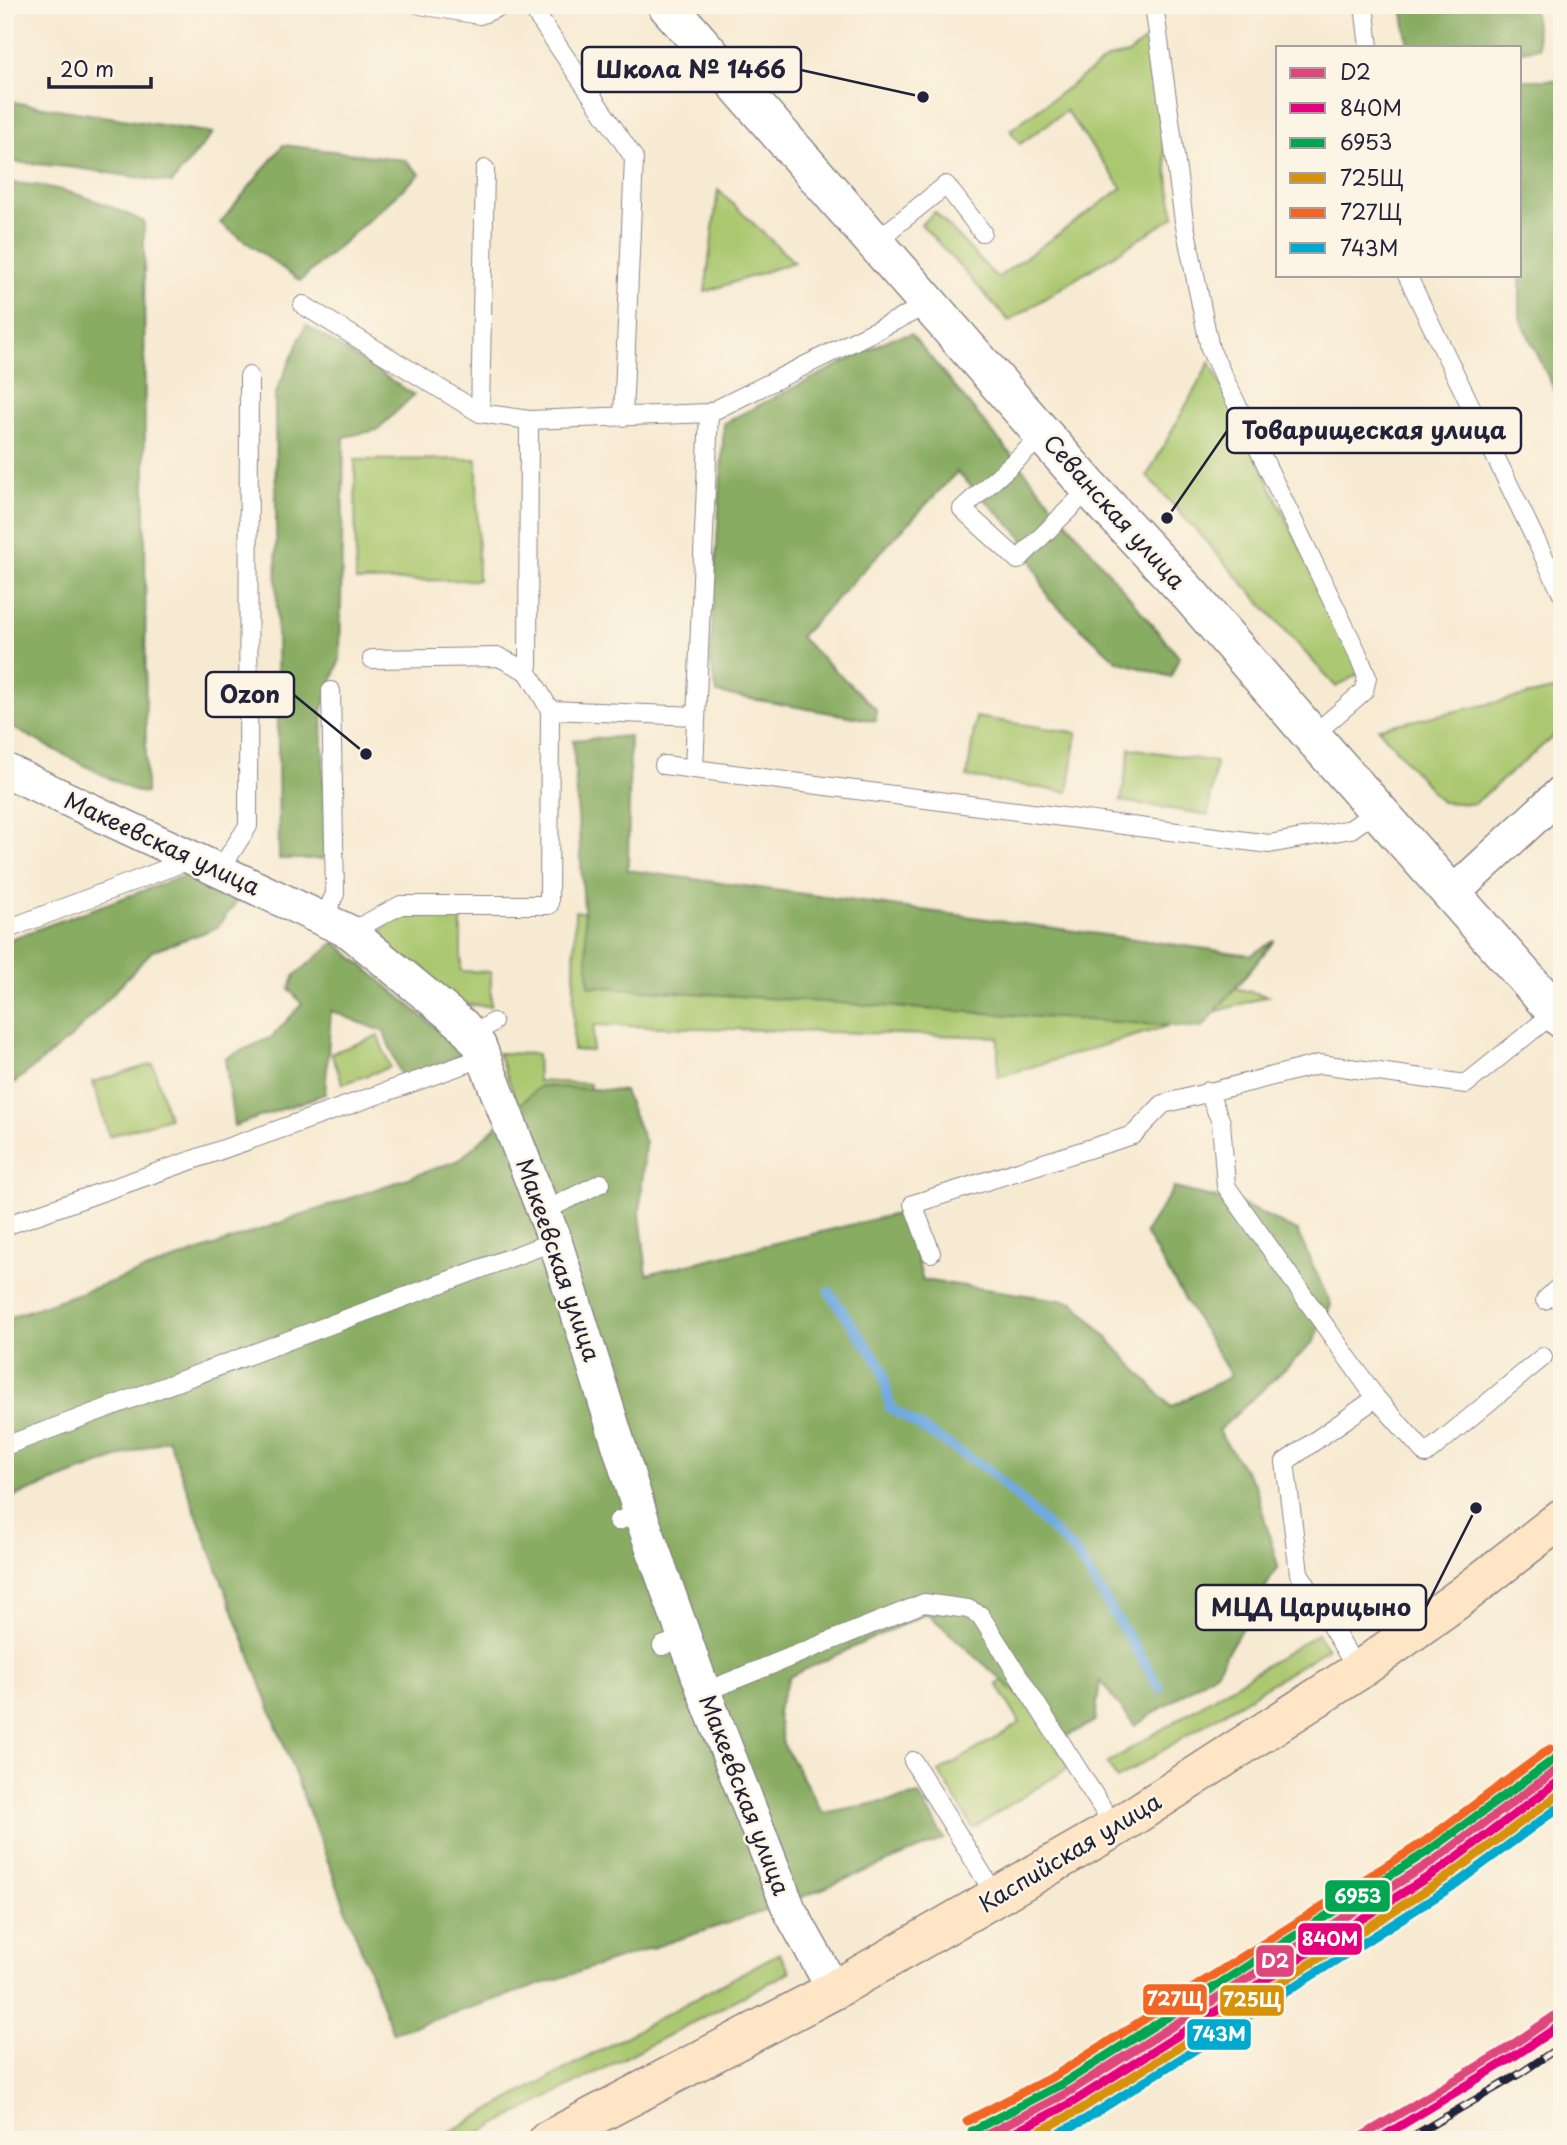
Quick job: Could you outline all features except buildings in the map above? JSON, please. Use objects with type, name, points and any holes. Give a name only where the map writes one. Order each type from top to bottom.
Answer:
[{"type":"main road","name":"Каспийская улица","points":[[548,2140],[834,1990],[1115,1828],[1358,1671],[1461,1597],[1562,1518]]},
{"type":"street","name":"Севанская улица","points":[[667,5],[1090,488],[1190,595],[1558,1015]]},
{"type":"street","name":"Макеевская улица","points":[[5,770],[336,926],[483,1038],[549,1226],[629,1517],[673,1642],[704,1692],[789,1909],[834,1990]]},
{"type":"street","points":[[1452,894],[1562,792]]},
{"type":"lane","points":[[420,5],[480,15],[504,5]]},
{"type":"lane","points":[[530,5],[634,158],[623,417]]},
{"type":"lane","points":[[1154,5],[1184,221],[1210,349],[1367,677],[1364,691],[1312,737]]},
{"type":"lane","points":[[1364,5],[1369,46]]},
{"type":"lane","points":[[480,413],[485,169]]},
{"type":"lane","points":[[875,242],[946,185],[982,232]]},
{"type":"lane","points":[[1406,276],[1562,594]]},
{"type":"lane","points":[[303,305],[419,365],[480,413],[529,420],[709,413],[929,304]]},
{"type":"lane","points":[[5,930],[206,865],[248,827],[249,376]]},
{"type":"lane","points":[[694,769],[709,413]]},
{"type":"lane","points":[[331,691],[336,926],[401,905],[550,905],[550,710],[528,671],[529,420]]},
{"type":"lane","points":[[1044,435],[962,509],[1018,560],[1090,488]]},
{"type":"lane","points":[[372,659],[499,657],[528,671]]},
{"type":"lane","points":[[550,710],[696,716]]},
{"type":"lane","points":[[664,765],[1269,844],[1351,829],[1378,810]]},
{"type":"lane","points":[[931,1252],[913,1204],[1133,1135],[1163,1104],[1320,1064],[1466,1084],[1558,1015]]},
{"type":"lane","points":[[5,1226],[483,1038]]},
{"type":"lane","points":[[1208,1091],[1221,1122],[1226,1186],[1376,1398],[1426,1454],[1543,1357]]},
{"type":"lane","points":[[5,1446],[549,1226],[601,1183]]},
{"type":"lane","points":[[1545,1300],[1562,1284]]},
{"type":"lane","points":[[1358,1671],[1299,1573],[1285,1462],[1376,1398]]},
{"type":"lane","points":[[704,1692],[924,1603],[968,1609],[980,1615],[1115,1828]]},
{"type":"lane","points":[[913,1761],[997,1898]]},
{"type":"green space","points":[[1402,5],[1533,5],[1539,48],[1522,51],[1522,46],[1408,46]]},
{"type":"green space","points":[[1148,38],[1174,217],[1009,321],[921,224],[935,212],[997,278],[1122,188],[1066,111],[1020,144],[1010,130],[1108,58],[1128,54]]},
{"type":"green space","points":[[1522,80],[1562,80],[1562,406],[1520,318]]},
{"type":"green space","points":[[5,101],[213,133],[172,183],[77,168],[5,161]]},
{"type":"green space","points":[[283,145],[405,160],[420,174],[300,281],[220,223]]},
{"type":"green space","points":[[5,183],[42,186],[77,194],[144,222],[146,793],[134,791],[5,724]]},
{"type":"green space","points":[[718,190],[794,262],[705,292]]},
{"type":"green space","points":[[306,325],[414,395],[377,430],[344,437],[340,659],[322,711],[326,859],[279,859],[275,395]]},
{"type":"green space","points":[[911,334],[1179,657],[1171,677],[1117,661],[1049,599],[1020,535],[957,472],[800,637],[876,709],[876,721],[717,693],[710,661],[724,423],[892,338]]},
{"type":"green space","points":[[1210,362],[1361,672],[1336,687],[1147,476]]},
{"type":"green space","points":[[477,459],[478,580],[356,581],[355,460]]},
{"type":"green space","points":[[1562,688],[1562,729],[1474,804],[1441,802],[1378,728]]},
{"type":"green space","points":[[976,717],[1077,733],[1068,792],[967,777]]},
{"type":"green space","points":[[630,736],[628,870],[1251,955],[1275,940],[1202,1028],[589,986],[573,740]]},
{"type":"green space","points":[[1130,748],[1216,762],[1208,815],[1121,801]]},
{"type":"green space","points":[[194,872],[237,901],[217,928],[152,951],[73,1036],[5,1090],[5,941]]},
{"type":"green space","points":[[575,911],[696,929],[1180,975],[1268,996],[998,1077],[998,1037],[594,1025],[592,1051],[573,1050]]},
{"type":"green space","points":[[398,916],[461,916],[461,971],[491,972],[491,1006],[455,1004],[374,937]]},
{"type":"green space","points":[[335,942],[466,1053],[402,1078],[384,1032],[331,1011],[325,1094],[234,1126],[225,1058],[272,1037],[302,1004],[289,989],[295,975]]},
{"type":"green space","points":[[378,1036],[390,1067],[343,1084],[331,1053]]},
{"type":"green space","points":[[498,1053],[537,1054],[538,1081],[590,1084],[582,1155],[544,1172]]},
{"type":"green space","points":[[153,1064],[169,1118],[109,1136],[93,1082]]},
{"type":"green space","points":[[540,1086],[624,1091],[645,1143],[640,1214],[647,1274],[904,1212],[923,1280],[1074,1302],[1171,1407],[1231,1376],[1145,1233],[1174,1188],[1242,1204],[1297,1231],[1331,1305],[1313,1343],[1218,1431],[1255,1485],[1278,1566],[1216,1672],[1135,1726],[1100,1681],[1095,1721],[1065,1737],[927,1613],[789,1677],[777,1712],[783,1744],[823,1813],[919,1795],[944,1839],[783,1905],[393,2033],[168,1439],[5,1500],[5,1319],[459,1160]]},
{"type":"green space","points":[[1317,1634],[1327,1649],[1117,1779],[1107,1763]]},
{"type":"green space","points":[[1012,1675],[1070,1767],[973,1828],[939,1772],[1020,1723],[997,1684]]},
{"type":"green space","points":[[779,1953],[790,1972],[466,2140],[435,2140]]},
{"type":"waterway","points":[[829,1292],[882,1367],[890,1408],[990,1471],[1077,1554],[1160,1688]]},
{"type":"railway","points":[[1406,2140],[1521,2073],[1562,2045]]},
{"type":"transit line","name":"727Щ","points":[[967,2121],[1056,2075],[1424,1842],[1550,1749]]},
{"type":"transit line","name":"6953","points":[[972,2131],[1062,2084],[1430,1850],[1556,1758]]},
{"type":"transit line","name":"D2","points":[[977,2140],[1067,2093],[1436,1859],[1562,1766]]},
{"type":"transit line","name":"840М","points":[[1000,2140],[1073,2102],[1442,1868],[1562,1779]]},
{"type":"transit line","name":"725Щ","points":[[1023,2140],[1078,2111],[1447,1877],[1562,1792]]},
{"type":"transit line","name":"743М","points":[[1046,2140],[1084,2120],[1453,1886],[1562,1805]]},
{"type":"transit line","name":"D2","points":[[1356,2140],[1505,2050],[1562,2011]]},
{"type":"transit line","name":"840М","points":[[1377,2140],[1562,2024]]},
{"type":"place","name":"Школа № 1466","points":[[923,97]]},
{"type":"place","name":"Товарищеская улица","points":[[1167,518]]},
{"type":"place","name":"Ozon","points":[[366,754]]},
{"type":"place","name":"МЦД Царицыно","points":[[1476,1508]]}]
